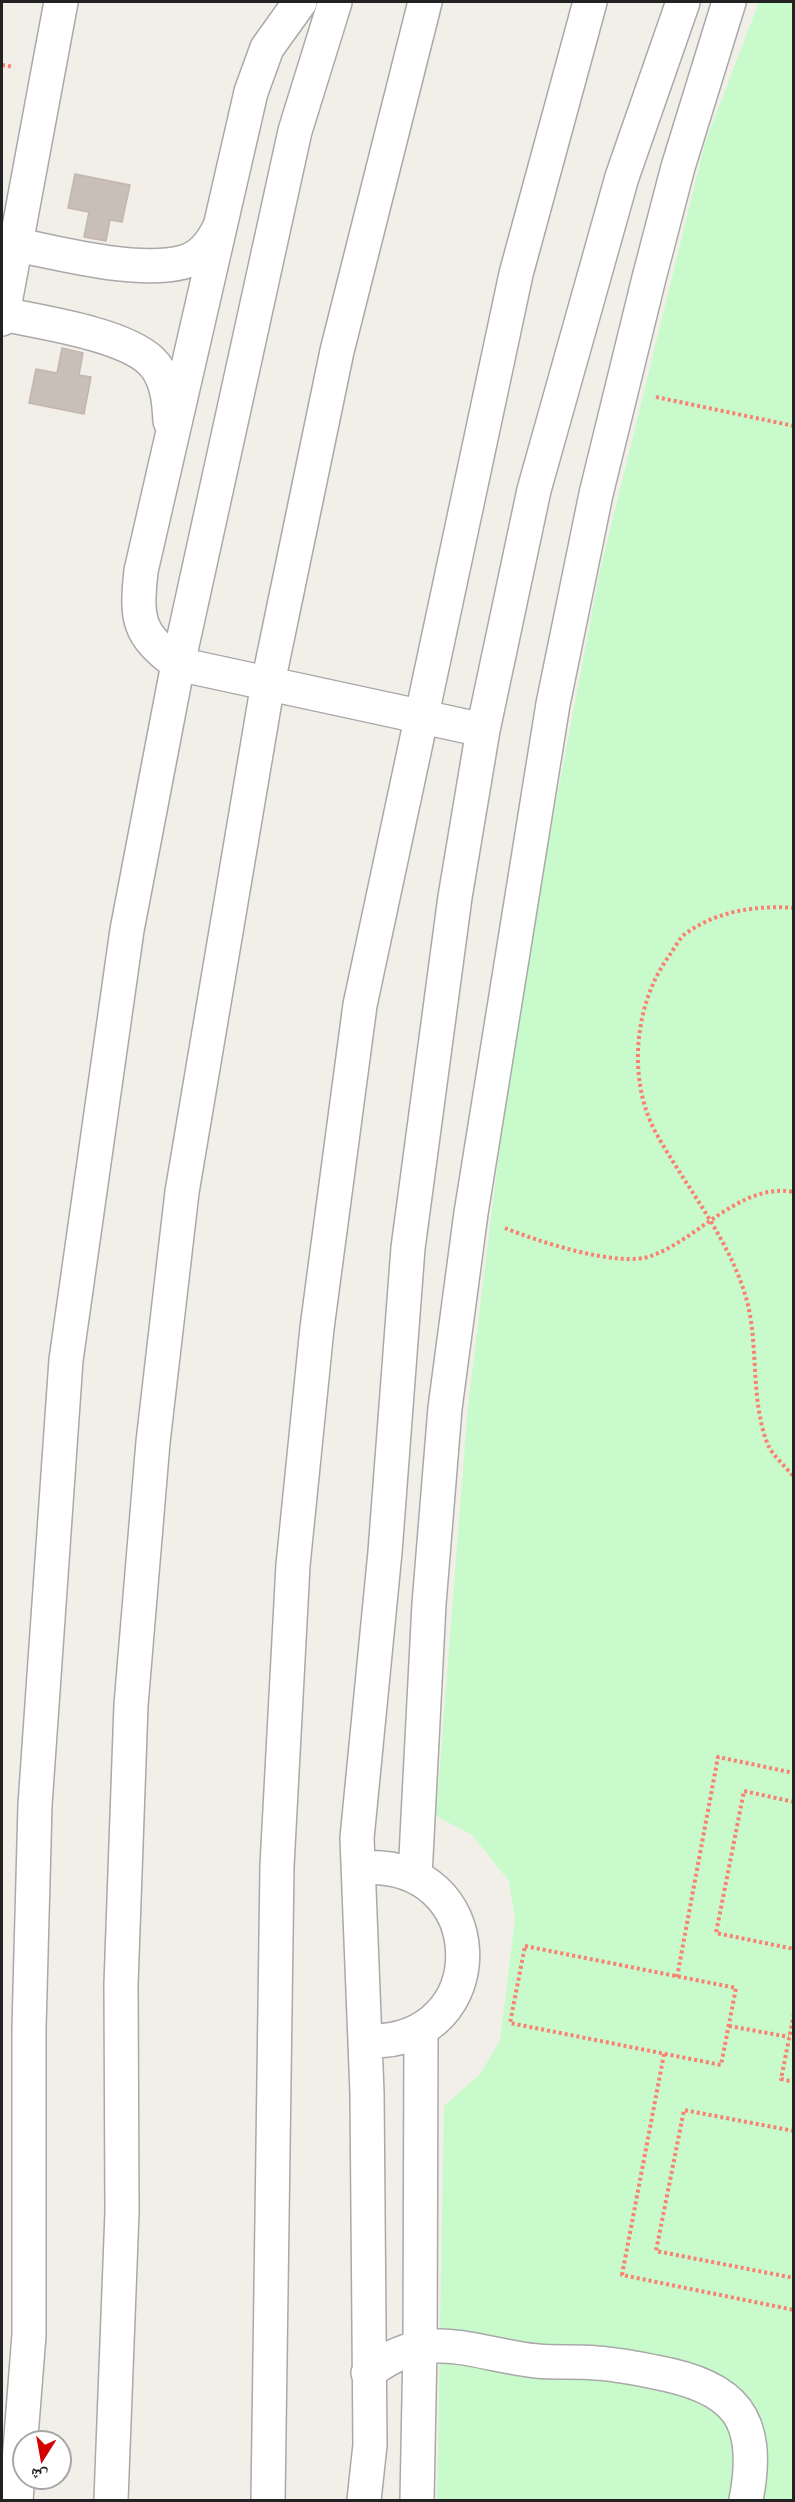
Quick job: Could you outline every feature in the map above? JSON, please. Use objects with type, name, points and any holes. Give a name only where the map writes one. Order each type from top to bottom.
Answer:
[{"type":"street","points":[[61,2],[8,243],[2,316],[75,330],[134,348],[152,362],[163,380],[169,402],[171,440]]},
{"type":"street","points":[[300,2],[267,48],[250,92],[141,571],[137,612],[152,645],[178,664],[483,730]]},
{"type":"street","points":[[16,2500],[29,2335],[29,2028],[35,1805],[66,1360],[127,930],[178,664],[295,131],[336,2]]},
{"type":"street","points":[[111,2500],[122,2212],[121,1984],[131,1705],[150,1478],[182,1192],[268,683],[337,351],[425,2]]},
{"type":"street","points":[[268,2500],[277,1866],[293,1565],[317,1328],[360,1005],[516,274],[590,2]]},
{"type":"street","points":[[364,2500],[370,2445],[366,2041],[357,1839],[385,1552],[408,1248],[455,897],[483,730],[534,490],[622,177],[683,2]]},
{"type":"street","points":[[414,1876],[436,1506],[454,1332],[553,704],[573,599],[621,389],[678,167],[729,2]]},
{"type":"street","points":[[8,243],[152,266],[185,262],[203,252],[223,218]]},
{"type":"street","points":[[359,1868],[378,1867],[414,1876],[431,1886],[455,1915],[464,1951],[463,1970],[448,2004],[436,2019],[421,2030],[385,2042],[366,2041]]},
{"type":"street","points":[[417,2500],[421,2030]]},
{"type":"street","points":[[368,2373],[384,2360],[420,2346],[452,2345],[538,2361],[610,2364],[701,2383],[732,2406],[743,2422],[752,2459],[746,2500]]},
{"type":"path","points":[[621,389],[794,426]]},
{"type":"path","points":[[794,908],[771,906],[729,912],[684,934],[661,966],[646,1001],[638,1041],[641,1089],[655,1132],[725,1246],[747,1301],[756,1359],[759,1413],[769,1447],[794,1477]]},
{"type":"path","points":[[471,1213],[517,1233],[556,1246],[611,1257],[649,1257],[684,1241],[742,1200],[779,1190],[794,1192]]},
{"type":"path","points":[[676,1977],[718,1757],[794,1773]]},
{"type":"path","points":[[794,1802],[744,1791],[716,1933],[794,1950]]},
{"type":"path","points":[[525,1946],[676,1977],[736,1988],[721,2065],[510,2023],[525,1946]]},
{"type":"path","points":[[794,2014],[781,2079],[794,2082]]},
{"type":"path","points":[[729,2026],[789,2037]]},
{"type":"path","points":[[664,2054],[622,2275],[794,2310]]},
{"type":"path","points":[[794,2131],[684,2110],[656,2251],[794,2278]]},
{"type":"green space","points":[[759,2],[793,2],[793,2500],[437,2500],[444,2106],[480,2074],[500,2041],[515,1919],[509,1881],[472,1835],[436,1816],[468,1406],[516,1013],[600,571],[705,143]]},
{"type":"building","points":[[75,174],[130,185],[122,222],[110,220],[106,241],[84,237],[89,212],[68,208]]},
{"type":"building","points":[[62,348],[83,353],[79,375],[91,377],[84,414],[29,403],[36,369],[57,373]]}]
